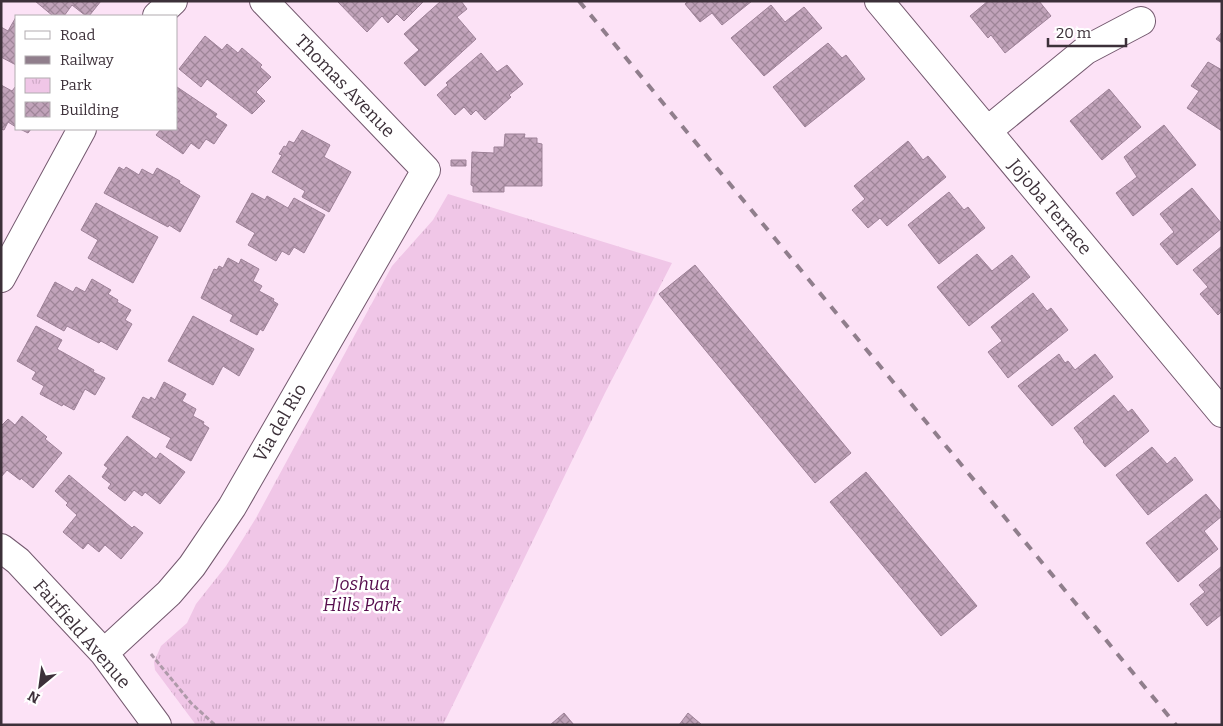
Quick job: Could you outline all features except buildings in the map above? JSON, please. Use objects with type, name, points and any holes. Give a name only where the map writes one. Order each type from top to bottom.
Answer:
[{"type":"street","points":[[158,15],[173,1]]},
{"type":"street","name":"Thomas Avenue","points":[[264,1],[426,170]]},
{"type":"street","name":"Jojoba Terrace","points":[[880,1],[1222,413]]},
{"type":"street","points":[[986,131],[1086,50],[1141,21]]},
{"type":"street","points":[[1,278],[81,130]]},
{"type":"street","name":"Via del Rio","points":[[104,652],[169,593],[192,566],[232,508],[426,170]]},
{"type":"street","name":"Fairfield Avenue","points":[[1,548],[18,561],[104,652],[157,725]]},
{"type":"path","points":[[151,654],[191,703],[215,725]]},
{"type":"green space","name":"Joshua Hills Park","points":[[448,194],[672,263],[605,393],[443,725],[196,725],[155,670],[154,662],[161,646],[187,623],[196,604],[226,566],[256,518],[392,266],[433,220]]},
{"type":"railway","points":[[579,1],[1176,725]]}]
